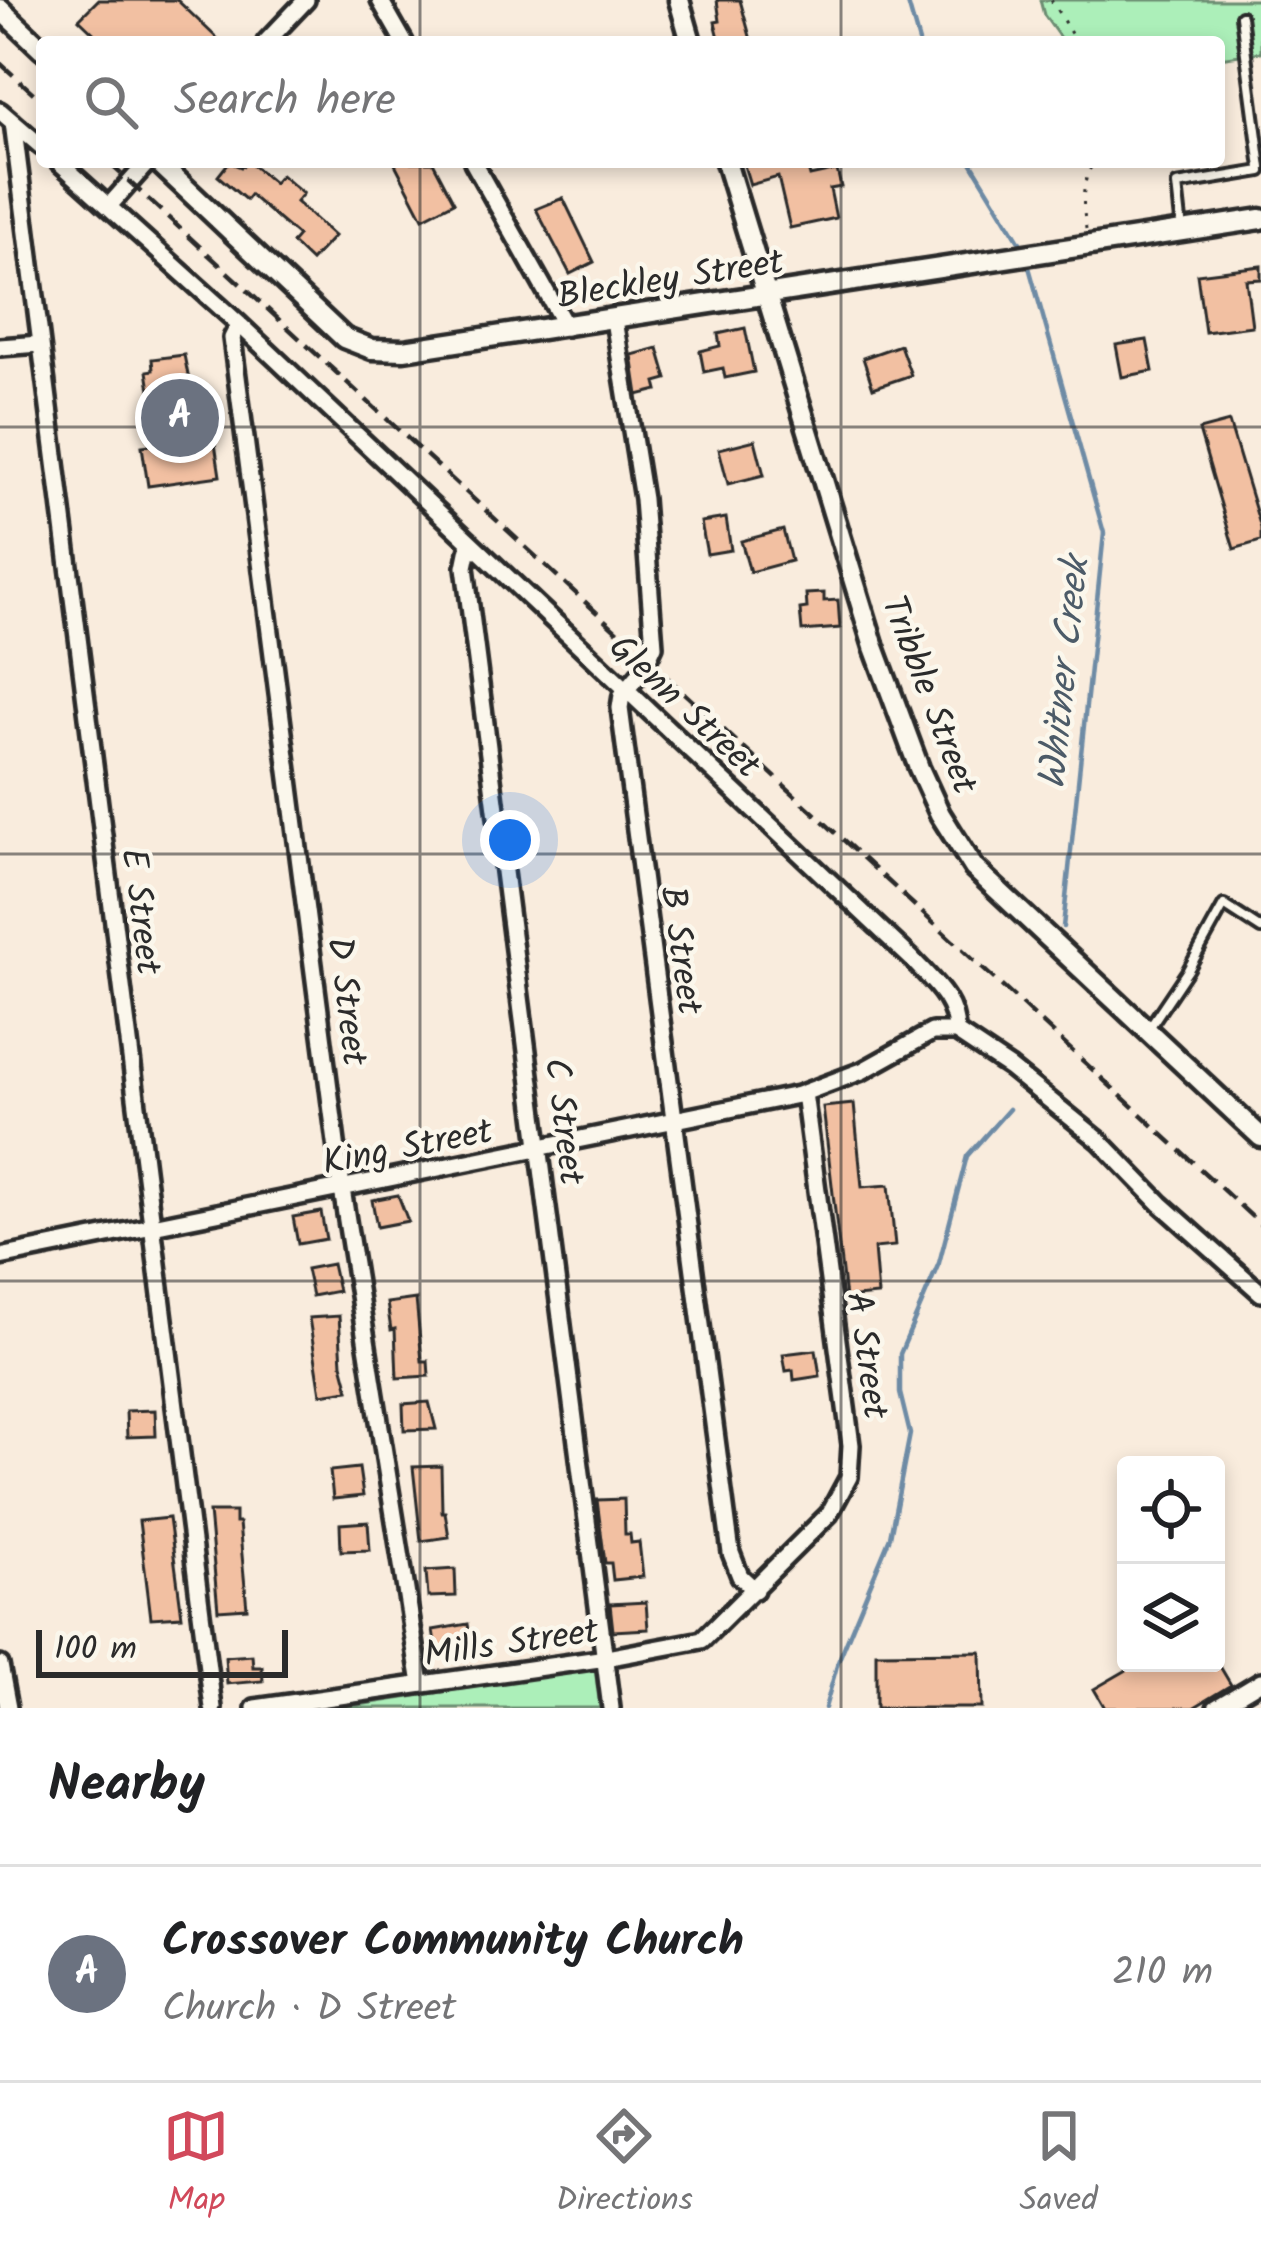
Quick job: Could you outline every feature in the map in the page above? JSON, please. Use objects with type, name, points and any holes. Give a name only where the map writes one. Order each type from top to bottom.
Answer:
[{"type":"street","points":[[272,36],[306,0]]},
{"type":"street","points":[[380,0],[401,36]]},
{"type":"street","points":[[679,0],[689,36]]},
{"type":"street","points":[[0,9],[36,44]]},
{"type":"street","points":[[7,116],[36,142]]},
{"type":"street","name":"E Street","points":[[7,116],[213,1708]]},
{"type":"street","name":"Glenn Street","points":[[66,168],[239,324],[912,959],[956,1014],[956,1033]]},
{"type":"street","points":[[109,206],[143,168]]},
{"type":"street","name":"Bleckley Street","points":[[164,168],[344,338],[372,349],[404,350],[614,320],[1261,219]]},
{"type":"street","points":[[475,168],[566,327]]},
{"type":"street","name":"Tribble Street","points":[[728,168],[874,647],[940,814],[974,868],[1261,1137]]},
{"type":"street","name":"B Street","points":[[614,320],[643,500],[654,646],[643,670],[626,689],[620,708],[731,1553],[740,1576],[755,1590]]},
{"type":"street","name":"D Street","points":[[239,324],[233,341],[342,1189],[421,1684]]},
{"type":"street","points":[[0,347],[40,344]]},
{"type":"street","name":"C Street","points":[[470,543],[465,567],[611,1708]]},
{"type":"street","name":"King Street","points":[[0,1257],[804,1094],[862,1071],[932,1032],[956,1033]]},
{"type":"street","points":[[956,1033],[1010,1068],[1100,1141],[1161,1204],[1261,1293]]},
{"type":"street","name":"A Street","points":[[755,1590],[829,1514],[841,1496],[852,1459],[804,1094]]},
{"type":"street","name":"Mills Street","points":[[255,1708],[702,1640],[755,1590]]},
{"type":"street","points":[[0,1665],[8,1708]]},
{"type":"street","points":[[1216,1708],[1261,1681]]},
{"type":"lane","points":[[1183,232],[1177,185],[1261,170],[1240,16]]},
{"type":"lane","points":[[1148,1029],[1224,905],[1261,929]]},
{"type":"path","points":[[1051,0],[1072,36]]},
{"type":"path","points":[[1088,248],[1082,202],[1090,168]]},
{"type":"green space","points":[[1040,0],[1261,0],[1261,52],[1225,57],[1225,36],[1059,36]]},
{"type":"green space","points":[[595,1668],[600,1708],[340,1708]]},
{"type":"building","points":[[98,0],[177,0],[215,36],[97,36],[79,19]]},
{"type":"building","points":[[717,0],[740,0],[750,36],[718,36],[715,22],[720,21]]},
{"type":"building","points":[[224,168],[256,168],[274,183],[281,175],[303,194],[296,202],[334,236],[311,261],[292,243],[298,236],[250,195],[246,200],[218,176]]},
{"type":"building","points":[[397,168],[436,168],[454,202],[423,218]]},
{"type":"building","points":[[745,168],[808,168],[810,176],[837,170],[841,187],[830,189],[836,218],[790,228],[778,177],[750,185]]},
{"type":"building","points":[[563,198],[594,262],[570,274],[536,209]]},
{"type":"building","points":[[1261,266],[1261,279],[1246,280],[1252,326],[1205,332],[1197,274]]},
{"type":"building","points":[[745,328],[754,372],[725,378],[723,368],[704,372],[700,351],[720,346],[718,334]]},
{"type":"building","points":[[1147,340],[1153,371],[1122,377],[1116,345]]},
{"type":"building","points":[[900,345],[911,375],[873,388],[863,358]]},
{"type":"building","points":[[658,348],[667,379],[656,382],[658,390],[638,395],[632,355]]},
{"type":"building","points":[[184,355],[196,415],[204,414],[208,438],[214,437],[220,476],[148,486],[142,446],[150,445],[147,423],[155,422],[147,371],[153,370],[152,359]]},
{"type":"building","points":[[1229,422],[1261,528],[1261,541],[1234,549],[1199,430]]},
{"type":"building","points":[[755,440],[764,475],[728,484],[719,449]]},
{"type":"building","points":[[726,518],[731,550],[707,554],[701,522]]},
{"type":"building","points":[[783,530],[791,561],[750,572],[741,541]]},
{"type":"building","points":[[824,593],[824,601],[838,600],[840,628],[802,631],[800,609],[807,608],[806,594]]},
{"type":"building","points":[[854,1104],[862,1187],[889,1185],[895,1246],[874,1248],[878,1295],[845,1298],[823,1107]]},
{"type":"building","points":[[398,1195],[408,1221],[377,1227],[372,1200]]},
{"type":"building","points":[[321,1212],[326,1239],[298,1244],[293,1217]]},
{"type":"building","points":[[332,1264],[338,1291],[312,1296],[306,1269]]},
{"type":"building","points":[[416,1299],[422,1361],[428,1361],[429,1376],[397,1378],[395,1329],[391,1330],[387,1303]]},
{"type":"building","points":[[339,1316],[349,1390],[321,1394],[309,1318]]},
{"type":"building","points":[[816,1350],[820,1376],[794,1380],[793,1370],[786,1371],[783,1354]]},
{"type":"building","points":[[429,1402],[436,1429],[404,1430],[403,1404]]},
{"type":"building","points":[[155,1410],[156,1436],[127,1437],[126,1411]]},
{"type":"building","points":[[441,1466],[442,1512],[449,1537],[421,1541],[413,1467]]},
{"type":"building","points":[[359,1468],[363,1496],[333,1499],[330,1471]]},
{"type":"building","points":[[624,1499],[625,1534],[630,1534],[631,1543],[639,1542],[643,1577],[613,1580],[611,1563],[605,1563],[597,1500]]},
{"type":"building","points":[[209,1512],[235,1512],[247,1608],[218,1610]]},
{"type":"building","points":[[169,1518],[182,1616],[151,1618],[139,1521]]},
{"type":"building","points":[[368,1522],[370,1550],[341,1551],[340,1524]]},
{"type":"building","points":[[455,1569],[456,1596],[428,1597],[426,1571]]},
{"type":"building","points":[[646,1602],[648,1629],[613,1631],[610,1604]]},
{"type":"building","points":[[468,1624],[472,1651],[437,1656],[433,1630]]},
{"type":"building","points":[[981,1652],[982,1708],[876,1708],[876,1653]]},
{"type":"building","points":[[252,1655],[253,1667],[262,1667],[263,1681],[227,1684],[225,1657]]},
{"type":"building","points":[[1123,1672],[1223,1672],[1231,1685],[1193,1708],[1105,1708],[1094,1689]]},
{"type":"waterway","name":"Whitner Creek","points":[[907,0],[917,36]]},
{"type":"waterway","name":"Whitner Creek","points":[[975,168],[1024,249]]},
{"type":"waterway","name":"Whitner Creek","points":[[1027,260],[1104,533],[1063,927]]},
{"type":"waterway","name":"Whitner Creek","points":[[825,1708],[838,1662],[890,1537],[910,1434],[900,1393],[900,1354],[939,1263],[967,1156],[1009,1109]]},
{"type":"railway","points":[[0,63],[36,96]]},
{"type":"railway","points":[[115,168],[1261,1225]]},
{"type":"railway","points":[[1257,1708],[1261,1706]]},
{"type":"place","name":"Crossover Community Church","points":[[180,418]]}]
